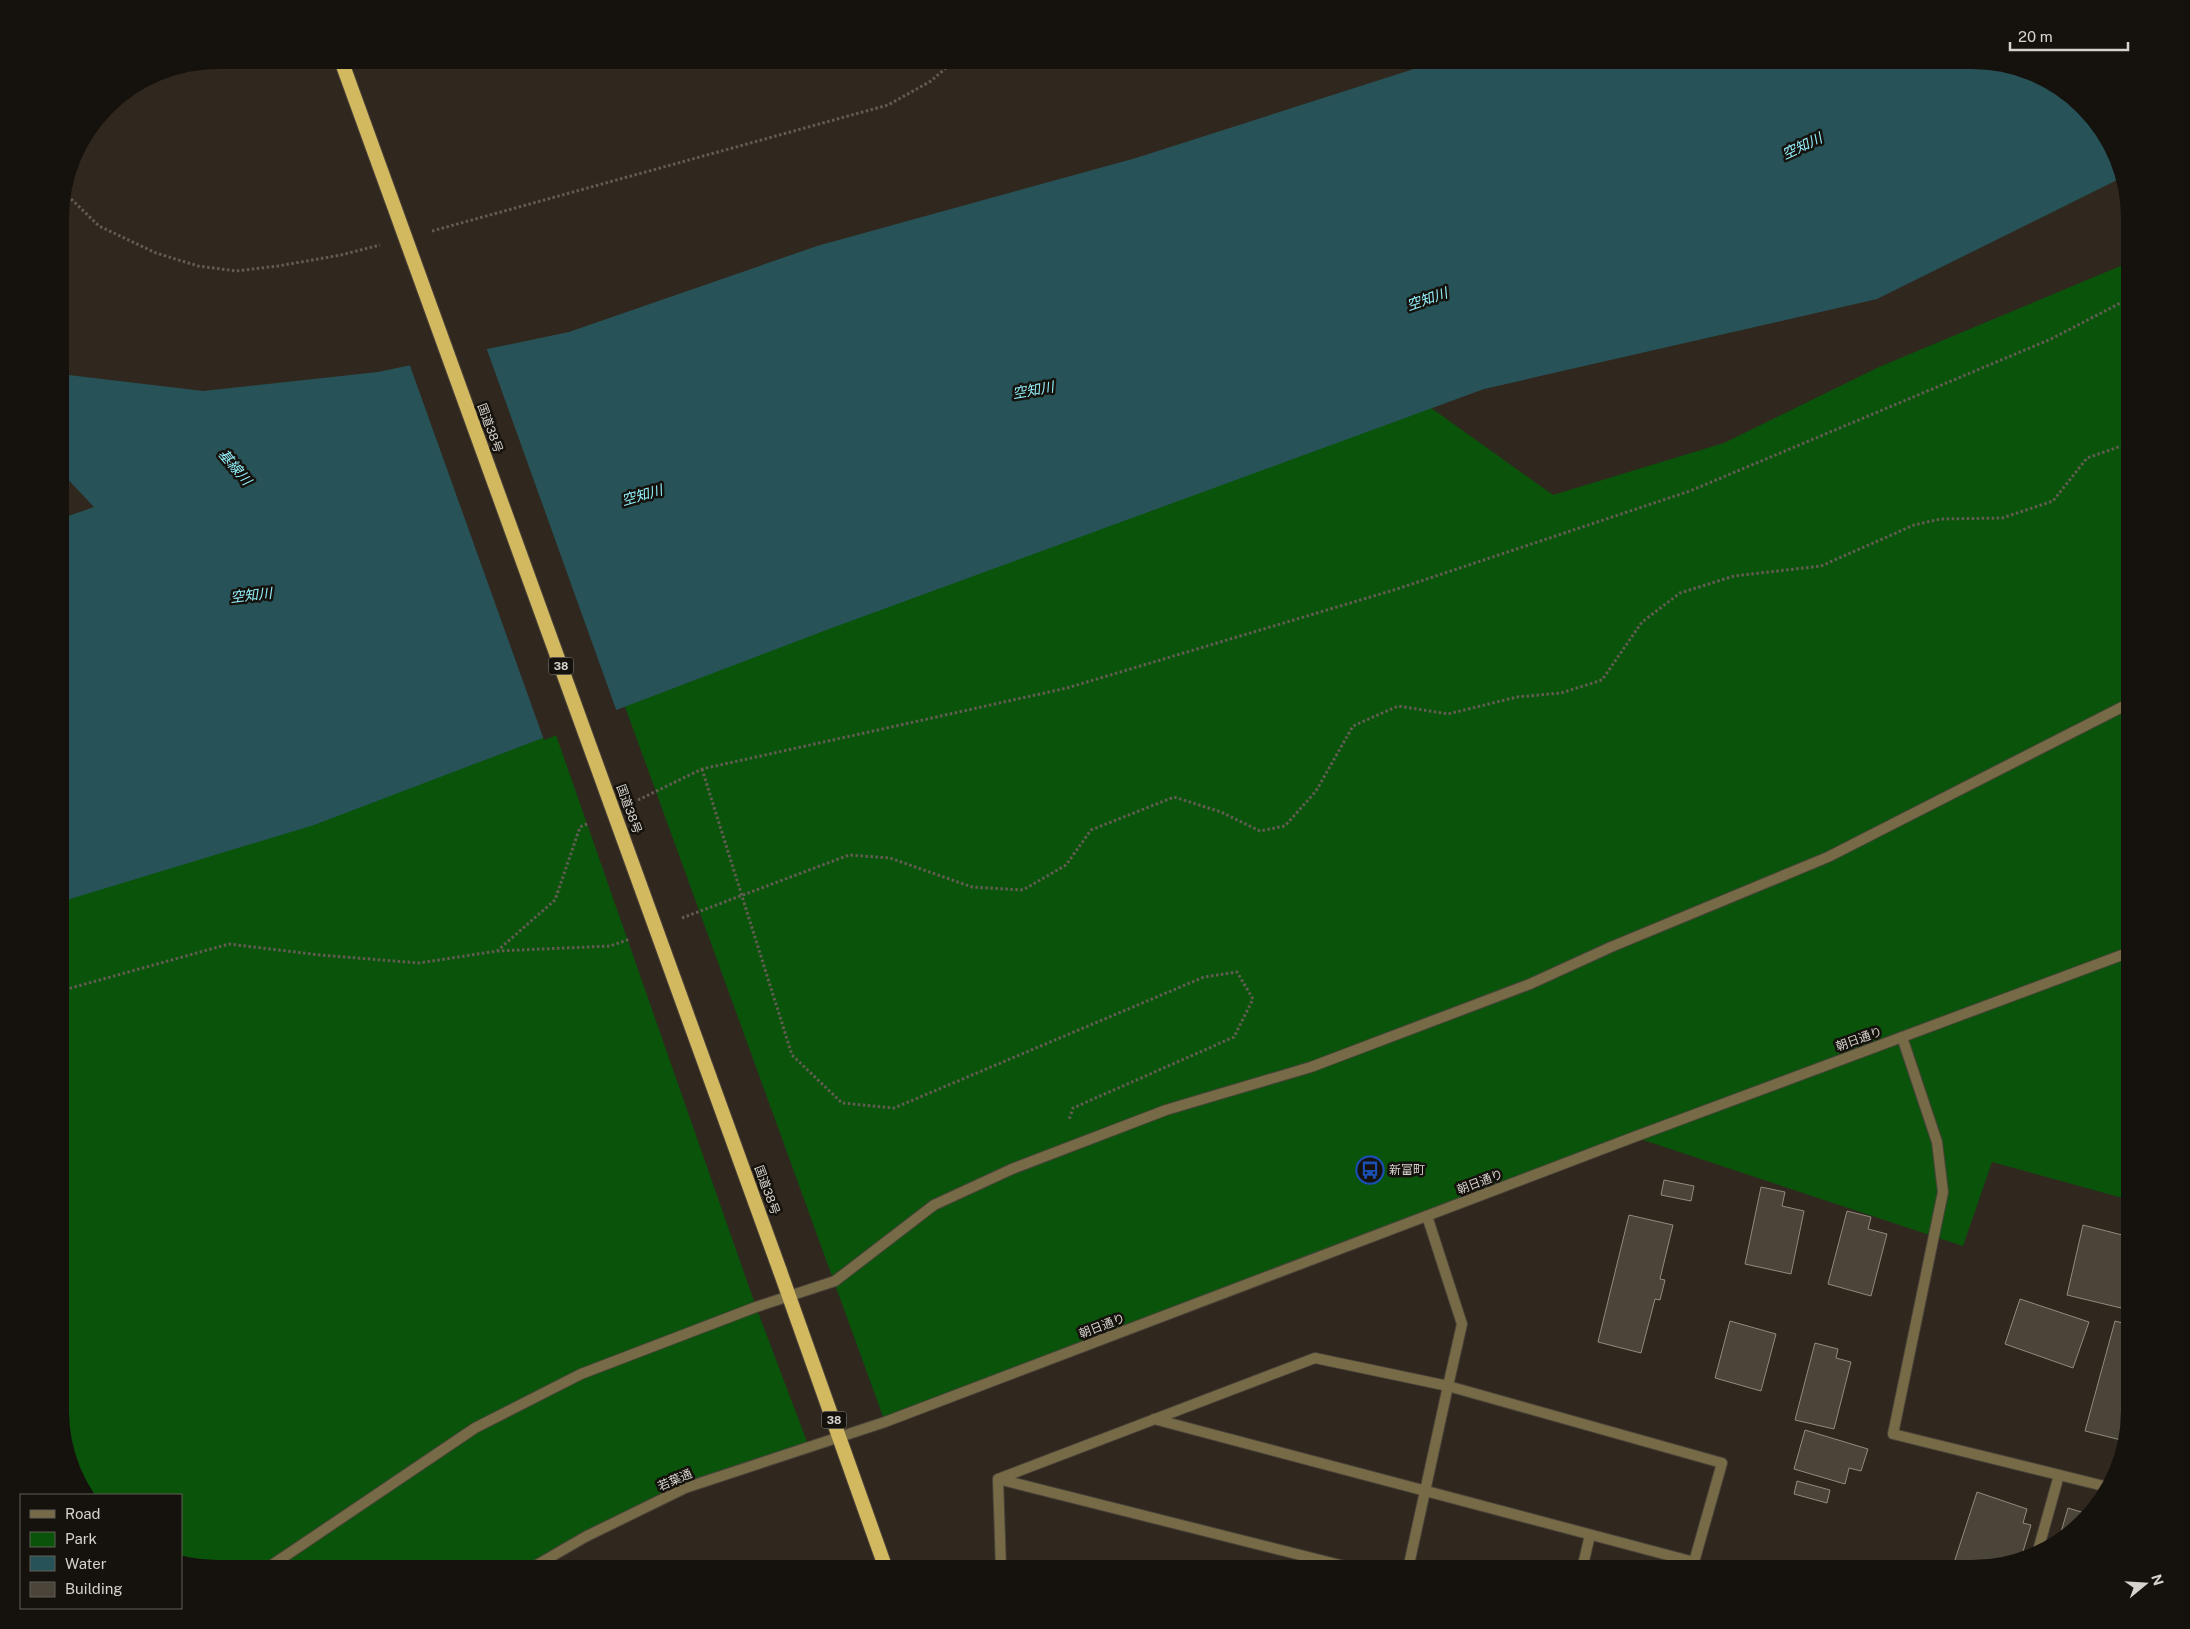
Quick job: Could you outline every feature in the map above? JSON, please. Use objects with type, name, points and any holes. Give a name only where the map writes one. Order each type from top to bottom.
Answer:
[{"type":"highway","name":"国道38号","points":[[344,69],[883,1560]]},
{"type":"street","points":[[279,1560],[475,1428],[581,1374],[756,1307],[835,1281],[934,1205],[1012,1168],[1166,1110],[1311,1067],[1530,984],[1611,947],[1828,857],[2121,708]]},
{"type":"street","name":"朝日通り","points":[[840,1437],[885,1422],[2121,955]]},
{"type":"street","points":[[1902,1037],[1937,1142],[1943,1192],[1893,1434],[2101,1485]]},
{"type":"street","points":[[1410,1560],[1462,1324],[1427,1216]]},
{"type":"street","points":[[998,1479],[1315,1358],[1448,1386],[1722,1464],[1695,1560]]},
{"type":"street","points":[[1154,1419],[1687,1560]]},
{"type":"street","name":"若葉通","points":[[545,1560],[585,1537],[685,1488],[840,1437]]},
{"type":"street","points":[[2040,1544],[2060,1475]]},
{"type":"street","points":[[998,1479],[1001,1560]]},
{"type":"street","points":[[998,1479],[1320,1560]]},
{"type":"street","points":[[1584,1560],[1590,1534]]},
{"type":"path","points":[[426,232],[888,105],[931,81],[945,69]]},
{"type":"path","points":[[70,198],[99,226],[156,253],[198,266],[236,271],[278,266],[341,256],[388,243]]},
{"type":"path","points":[[632,802],[702,769],[1067,688],[1407,586],[1690,491],[2051,339],[2121,303]]},
{"type":"path","points":[[674,921],[849,855],[890,858],[972,887],[1023,890],[1066,865],[1092,830],[1174,797],[1221,812],[1260,831],[1285,826],[1316,791],[1353,726],[1398,706],[1448,714],[1517,696],[1561,693],[1602,680],[1642,622],[1680,593],[1734,576],[1821,566],[1914,525],[1941,519],[2002,518],[2053,501],[2087,458],[2121,446]]},
{"type":"path","points":[[702,769],[792,1055],[842,1103],[894,1108],[1204,978],[1236,972],[1253,999],[1234,1037],[1073,1108],[1058,1151]]},
{"type":"path","points":[[497,951],[556,900],[580,827],[597,819]]},
{"type":"path","points":[[69,988],[229,944],[320,955],[419,963],[497,951],[610,946],[638,936]]},
{"type":"green space","points":[[2121,266],[2121,1198],[1992,1162],[1963,1246],[1634,1137],[885,1422],[611,668],[1413,395],[1553,495],[1724,443],[1879,367]]},
{"type":"green space","points":[[542,695],[756,1307],[809,1447],[685,1488],[547,1560],[198,1559],[182,1556],[182,1494],[94,1494],[80,1468],[74,1450],[69,1421],[69,864]]},
{"type":"water","points":[[1414,69],[1972,69],[1992,70],[2020,77],[2038,84],[2063,100],[2084,120],[2096,135],[2106,152],[2116,181],[1877,299],[1484,389],[829,629],[314,825],[69,899],[69,516],[94,507],[69,481],[69,375],[203,391],[378,372],[569,332],[817,246],[1136,158]]},
{"type":"pier","points":[[486,347],[617,712],[544,740],[409,363]]},
{"type":"building","points":[[1664,1180],[1694,1186],[1691,1201],[1661,1195]]},
{"type":"building","points":[[1761,1187],[1785,1192],[1782,1206],[1804,1211],[1791,1274],[1745,1264]]},
{"type":"building","points":[[1847,1211],[1871,1217],[1868,1229],[1887,1234],[1871,1296],[1828,1284]]},
{"type":"building","points":[[1629,1215],[1673,1225],[1660,1279],[1665,1280],[1660,1300],[1655,1299],[1641,1353],[1598,1342]]},
{"type":"building","points":[[2083,1225],[2121,1235],[2121,1308],[2067,1295]]},
{"type":"building","points":[[2020,1299],[2089,1322],[2073,1368],[2005,1344]]},
{"type":"building","points":[[1730,1321],[1776,1334],[1761,1391],[1715,1378]]},
{"type":"building","points":[[2115,1321],[2121,1323],[2121,1421],[2118,1439],[2085,1431]]},
{"type":"building","points":[[1815,1343],[1838,1349],[1836,1358],[1851,1362],[1834,1429],[1795,1420]]},
{"type":"building","points":[[1805,1430],[1868,1449],[1861,1471],[1849,1468],[1845,1484],[1794,1469]]},
{"type":"building","points":[[1797,1481],[1830,1490],[1827,1503],[1794,1494]]},
{"type":"building","points":[[1977,1492],[2027,1509],[2023,1523],[2031,1525],[2023,1551],[1992,1559],[1955,1560]]},
{"type":"building","points":[[2068,1508],[2081,1512],[2070,1523],[2062,1530]]},
{"type":"place","name":"新富町","points":[[1370,1170]]},
{"type":"water label","name":"空知川","points":[[1802,146]]},
{"type":"water label","name":"空知川","points":[[1427,299]]},
{"type":"water label","name":"空知川","points":[[1033,390]]},
{"type":"water label","name":"基線川","points":[[235,467]]},
{"type":"water label","name":"空知川","points":[[642,495]]},
{"type":"water label","name":"空知川","points":[[251,595]]}]
